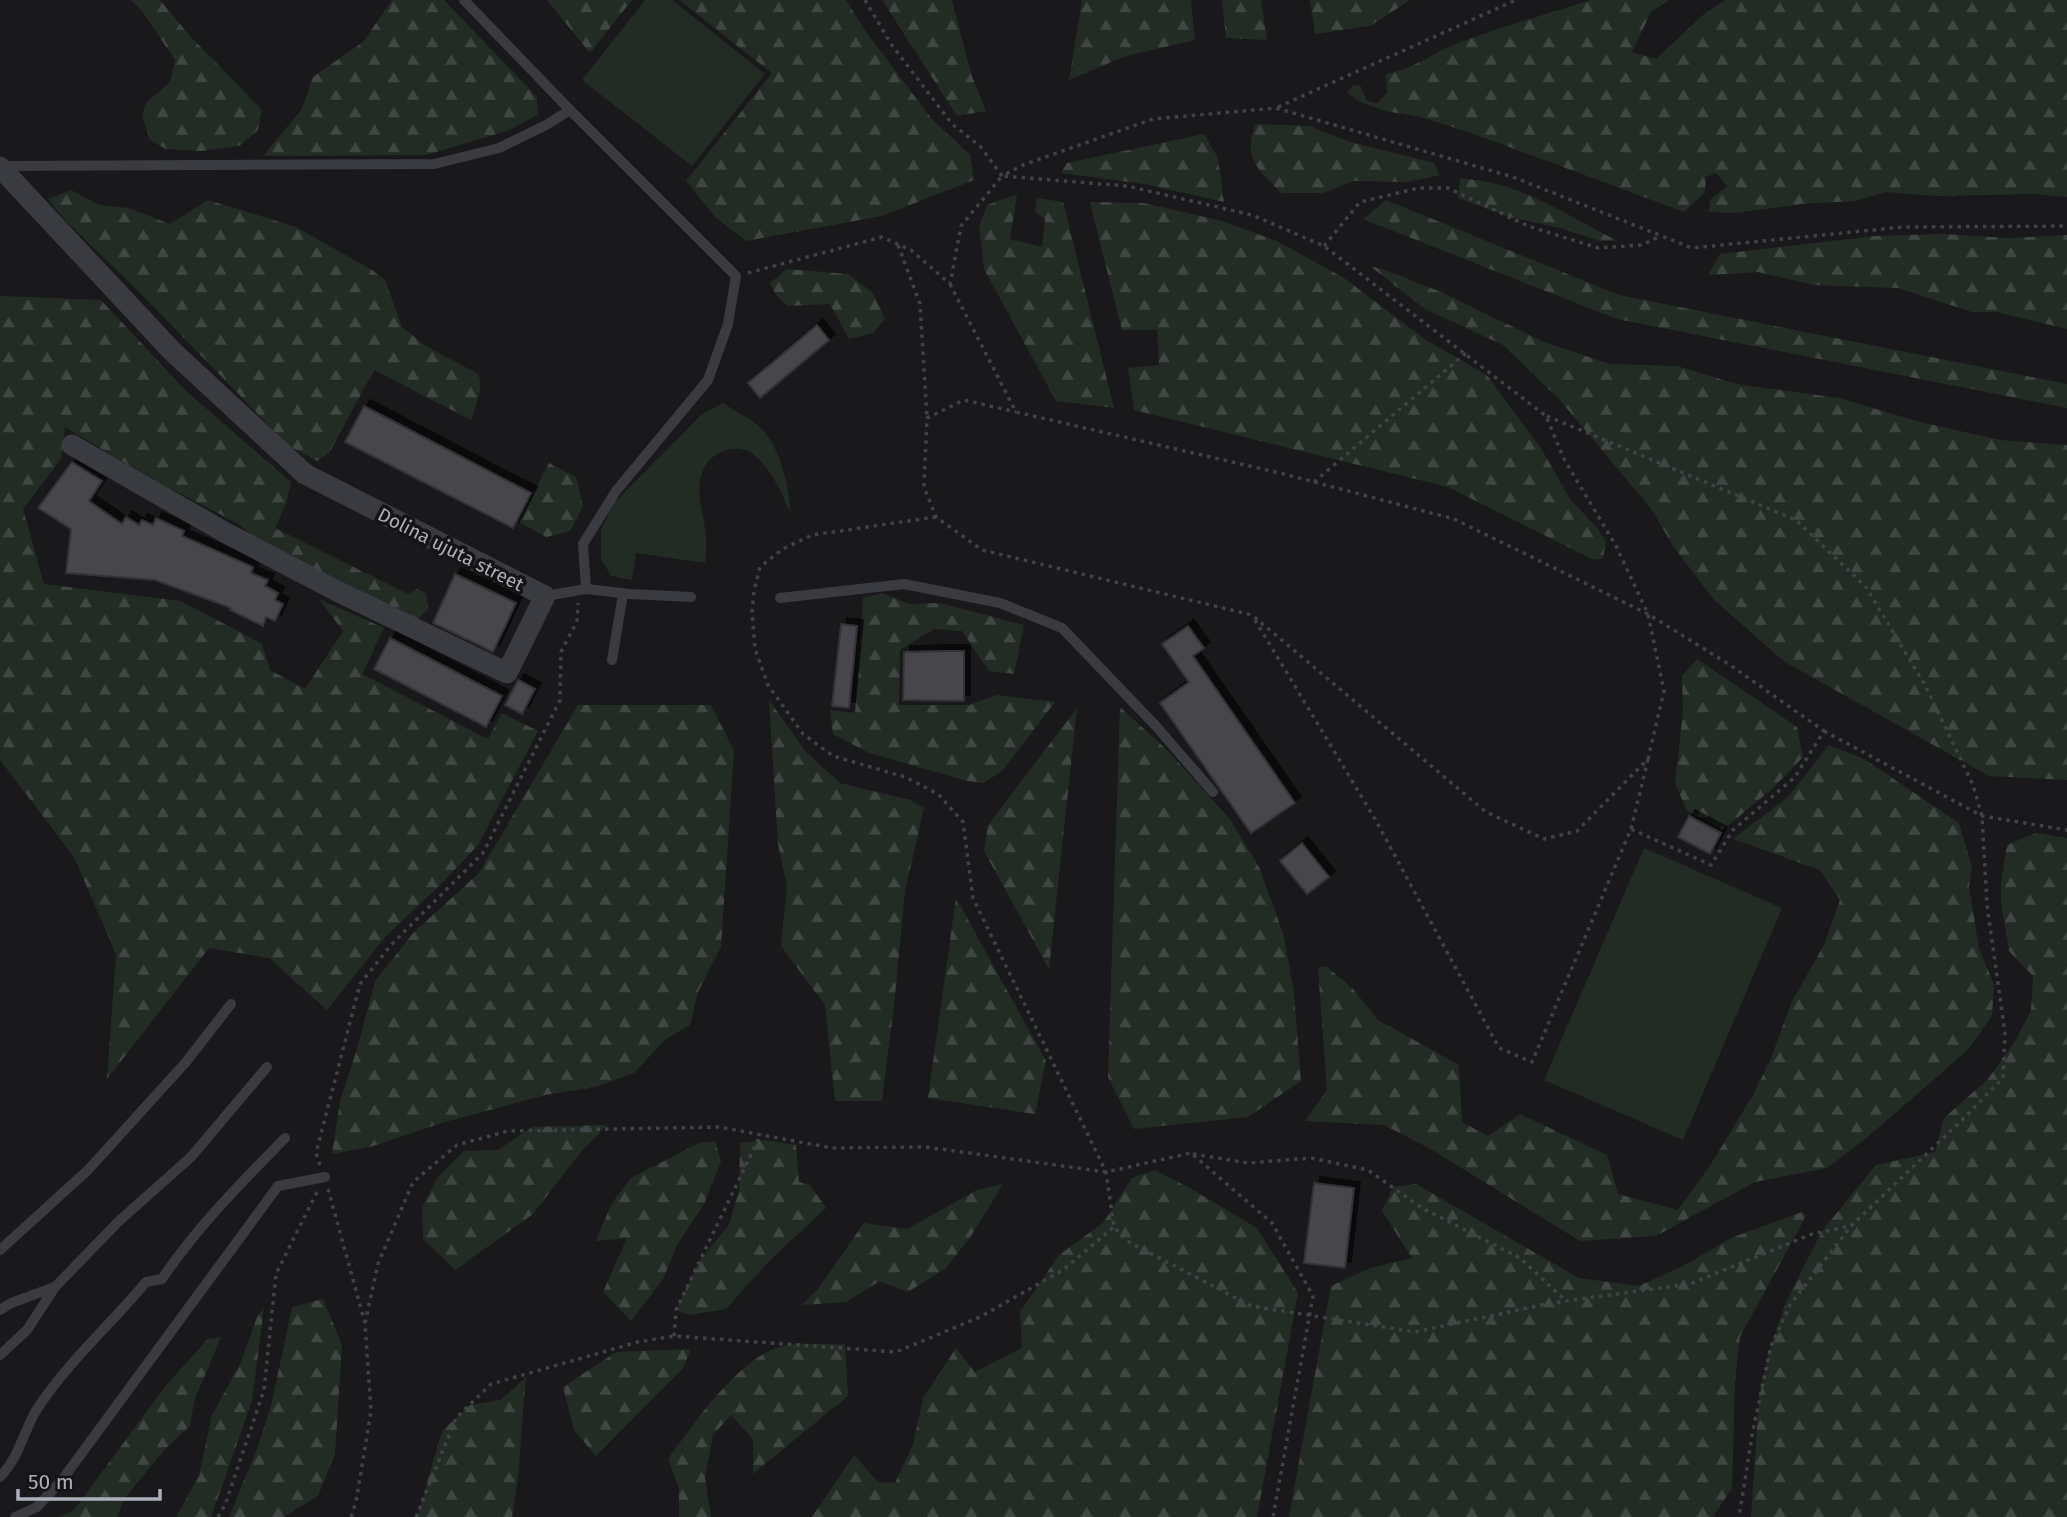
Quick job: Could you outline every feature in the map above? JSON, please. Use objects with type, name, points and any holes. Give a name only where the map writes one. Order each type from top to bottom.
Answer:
[{"type":"street","name":"Dolina ujuta street","points":[[0,167],[172,351],[305,474],[545,596],[507,673],[248,545],[72,445]]},
{"type":"lane","points":[[464,0],[736,276],[728,324],[708,380],[615,492],[583,544],[582,590]]},
{"type":"lane","points":[[0,167],[434,164],[499,148],[570,110]]},
{"type":"lane","points":[[780,598],[904,584],[1000,603],[1062,628],[1155,725],[1213,792]]},
{"type":"lane","points":[[545,596],[582,590],[691,597]]},
{"type":"lane","points":[[612,660],[623,594]]},
{"type":"lane","points":[[0,1250],[88,1170],[186,1062],[231,1004]]},
{"type":"lane","points":[[0,1354],[27,1331],[55,1287],[118,1222],[191,1157],[267,1067]]},
{"type":"lane","points":[[0,1477],[7,1470],[39,1405],[63,1375],[146,1282],[162,1279],[227,1197],[285,1138]]},
{"type":"lane","points":[[15,1517],[37,1507],[62,1480],[278,1186],[325,1177]]},
{"type":"lane","points":[[0,1310],[11,1303],[55,1287]]},
{"type":"path","points":[[865,0],[891,44],[952,124],[979,146],[1002,176],[1127,186],[1252,215],[1324,246],[1546,416],[1796,520],[1866,587],[1925,685],[1973,785],[1982,816],[1987,905],[2005,1033],[2003,1078],[1851,1226],[1790,1305],[1771,1346],[1753,1430],[1739,1517]]},
{"type":"path","points":[[950,284],[961,226],[1002,176],[1023,165],[1153,119],[1276,108],[1516,0]]},
{"type":"path","points":[[1276,108],[1513,177],[1692,248],[1903,227],[2067,226]]},
{"type":"path","points":[[1324,246],[1360,202],[1419,188],[1448,188],[1528,226],[1598,248],[1642,245],[1661,235]]},
{"type":"path","points":[[736,276],[882,237],[897,243],[911,250],[950,284],[1016,412]]},
{"type":"path","points":[[897,243],[920,304],[927,418],[924,487],[936,517],[982,550],[1252,615],[1486,811],[1544,839],[1577,831],[1648,759]]},
{"type":"path","points":[[1314,482],[1466,354]]},
{"type":"path","points":[[927,418],[964,400],[1314,482],[1454,519],[1648,614],[1730,665],[1824,731],[1982,816],[2067,830]]},
{"type":"path","points":[[1252,615],[1375,820],[1499,1048],[1532,1062],[1631,829],[1664,691],[1648,614],[1616,546],[1564,459],[1546,416]]},
{"type":"path","points":[[936,517],[812,535],[783,549],[760,568],[752,612],[755,649],[768,685],[803,734],[833,755],[905,777],[938,794],[963,822],[973,898],[1106,1172],[1114,1227],[1127,1241],[1251,1306],[1415,1332],[1566,1301],[1690,1284],[1812,1234],[1851,1226]]},
{"type":"path","points":[[351,1517],[356,1502],[371,1411],[365,1323],[316,1153],[360,984],[391,945],[484,853],[560,700],[561,652],[578,621],[582,590]]},
{"type":"path","points":[[1631,829],[1711,865],[1733,830],[1795,778],[1824,731]]},
{"type":"path","points":[[365,1323],[378,1264],[413,1182],[457,1145],[508,1130],[719,1127],[832,1148],[926,1147],[1106,1172],[1191,1153],[1248,1163],[1311,1158],[1368,1170],[1422,1208],[1520,1258],[1566,1301]]},
{"type":"path","points":[[674,1336],[676,1310],[761,1134]]},
{"type":"path","points":[[1191,1153],[1272,1223],[1313,1296],[1273,1517]]},
{"type":"path","points":[[218,1517],[225,1505],[264,1390],[276,1274],[325,1177]]},
{"type":"path","points":[[416,1517],[456,1418],[491,1384],[638,1342],[674,1336],[896,1352],[980,1317],[1063,1270],[1114,1227]]},
{"type":"green space","points":[[131,0],[160,0],[189,35],[262,110],[258,130],[239,146],[201,151],[166,149],[150,140],[142,115],[146,103],[170,82],[175,60],[142,11]]},
{"type":"green space","points":[[392,0],[444,0],[537,97],[538,115],[507,131],[426,155],[263,156],[302,109],[313,77],[363,42]]},
{"type":"green space","points":[[547,0],[632,0],[590,53]]},
{"type":"green space","points":[[645,0],[672,0],[765,74],[692,166],[582,80]]},
{"type":"green space","points":[[679,0],[846,0],[866,32],[931,118],[970,155],[974,180],[882,216],[746,241],[716,218],[686,181],[772,73]]},
{"type":"green space","points":[[882,0],[952,0],[971,74],[986,111],[957,116]]},
{"type":"green space","points":[[1082,0],[1191,0],[1195,40],[1126,56],[1069,80]]},
{"type":"green space","points":[[1222,0],[1261,0],[1267,40],[1226,38]]},
{"type":"green space","points":[[1310,0],[1410,0],[1370,26],[1315,34]]},
{"type":"green space","points":[[1590,0],[1669,0],[1651,12],[1632,52],[1656,59],[1703,15],[1725,0],[2067,0],[2067,197],[2033,194],[1937,196],[1885,192],[1856,201],[1801,204],[1736,213],[1709,212],[1710,200],[1727,186],[1716,173],[1706,177],[1705,192],[1684,212],[1474,134],[1421,117],[1385,111],[1360,102],[1347,93],[1352,86],[1360,85],[1367,101],[1377,103],[1387,93],[1386,74],[1505,26]]},
{"type":"green space","points":[[1255,124],[1310,126],[1350,142],[1434,163],[1440,175],[1407,182],[1354,181],[1323,193],[1281,193],[1255,163],[1251,147]]},
{"type":"green space","points":[[1204,134],[1218,158],[1224,202],[1144,184],[1061,173],[1067,163]]},
{"type":"green space","points":[[1460,179],[1501,185],[1521,192],[1618,241],[1600,241],[1560,228],[1510,217],[1458,198]]},
{"type":"green space","points":[[71,190],[99,205],[128,208],[170,224],[208,200],[296,227],[372,270],[385,280],[402,327],[426,346],[478,374],[480,391],[471,420],[374,370],[329,453],[317,461],[289,446],[64,219],[48,199]]},
{"type":"green space","points":[[1017,194],[1010,239],[1042,247],[1045,219],[1035,212],[1037,198],[1063,202],[1114,408],[1056,401],[984,269],[979,227],[987,205]]},
{"type":"green space","points":[[1386,200],[1619,295],[2067,384],[2067,408],[1617,319],[1363,219]]},
{"type":"green space","points":[[1090,202],[1144,203],[1222,221],[1277,241],[1344,278],[1426,340],[1487,375],[1542,450],[1570,499],[1598,529],[1606,542],[1603,558],[1594,560],[1448,487],[1134,410],[1128,368],[1159,365],[1157,330],[1122,330]]},
{"type":"green space","points":[[1942,234],[2009,238],[2067,235],[2067,329],[1997,312],[1972,312],[1898,288],[1814,285],[1758,272],[1708,275],[1720,254],[1875,236]]},
{"type":"green space","points":[[1370,266],[1441,292],[1544,342],[1610,364],[1677,366],[1737,384],[1839,398],[1920,422],[2000,440],[2067,445],[2067,780],[1989,776],[1785,662],[1714,600],[1673,546],[1652,510],[1559,399],[1503,345],[1425,309]]},
{"type":"green space","points":[[787,269],[848,274],[873,293],[885,319],[873,333],[849,339],[830,304],[788,306],[777,297],[770,283]]},
{"type":"green space","points":[[0,296],[101,300],[186,391],[291,482],[286,504],[275,528],[408,594],[417,589],[426,593],[428,609],[417,620],[256,539],[237,523],[152,479],[65,427],[61,459],[23,509],[44,584],[181,601],[262,644],[270,670],[305,689],[343,631],[319,599],[384,628],[362,674],[488,739],[502,713],[538,731],[478,845],[385,937],[327,1010],[269,958],[209,948],[107,1079],[116,954],[74,857],[0,760]]},
{"type":"green space","points":[[723,403],[760,427],[767,436],[779,457],[786,480],[791,514],[767,468],[758,458],[737,448],[724,451],[708,462],[700,481],[706,539],[705,563],[636,553],[632,580],[611,576],[601,559],[601,530],[613,504],[701,415]]},
{"type":"green space","points":[[549,463],[576,477],[583,506],[570,531],[546,537],[519,522]]},
{"type":"green space","points":[[882,593],[909,604],[940,603],[1024,625],[1014,674],[989,671],[962,631],[934,629],[900,650],[899,705],[969,705],[997,695],[1055,702],[1002,771],[984,783],[968,781],[869,753],[833,734],[830,710],[855,713],[863,598]]},
{"type":"green space","points":[[1697,659],[1797,727],[1803,757],[1773,788],[1723,830],[1687,811],[1675,783],[1683,712],[1682,676]]},
{"type":"green space","points":[[769,700],[806,752],[840,783],[910,800],[924,808],[905,891],[882,1101],[835,1101],[825,1005],[781,946],[787,886],[778,844]]},
{"type":"green space","points":[[578,705],[711,705],[734,751],[721,947],[698,992],[690,1025],[666,1039],[634,1073],[595,1087],[545,1095],[445,1122],[370,1147],[332,1154],[340,1101],[375,981],[414,932],[479,873]]},
{"type":"green space","points":[[1120,707],[1167,750],[1230,819],[1260,869],[1284,936],[1294,994],[1301,1081],[1248,1117],[1134,1129],[1108,1077]]},
{"type":"green space","points":[[1077,708],[1049,969],[984,851],[988,825]]},
{"type":"green space","points":[[1829,745],[1864,759],[1959,823],[1972,867],[1969,886],[1979,949],[1994,984],[1992,1016],[1968,1050],[1865,1139],[1827,1168],[1755,1182],[1656,1236],[1580,1241],[1429,1148],[1384,1125],[1305,1121],[1327,1090],[1318,968],[1326,966],[1353,989],[1378,1020],[1459,1065],[1462,1122],[1488,1136],[1520,1114],[1607,1155],[1618,1194],[1678,1210],[1711,1164],[1753,1095],[1770,1061],[1791,1003],[1824,945],[1840,900],[1820,870],[1733,839],[1788,797]]},
{"type":"green space","points":[[2036,833],[2067,838],[2067,1517],[1751,1517],[1759,1399],[1768,1355],[1786,1302],[1822,1231],[1876,1165],[1935,1152],[1944,1118],[1988,1079],[2015,1041],[2031,1011],[2033,976],[2009,951],[2001,902],[2001,882],[2007,845]]},
{"type":"green space","points":[[1644,848],[1782,908],[1683,1140],[1544,1080]]},
{"type":"green space","points":[[956,898],[1046,1061],[1035,1114],[928,1098]]},
{"type":"green space","points":[[607,1125],[580,1153],[533,1214],[455,1270],[423,1239],[422,1207],[438,1177],[464,1151],[498,1150],[532,1127]]},
{"type":"green space","points":[[766,1140],[796,1145],[799,1182],[810,1185],[826,1208],[769,1261],[726,1309],[689,1315],[676,1310],[699,1261],[729,1225],[739,1190],[740,1143]]},
{"type":"green space","points":[[715,1141],[721,1161],[704,1204],[677,1245],[663,1279],[631,1321],[603,1292],[627,1238],[596,1241],[612,1203],[631,1178],[699,1143]]},
{"type":"green space","points":[[1155,1170],[1257,1228],[1298,1293],[1257,1517],[812,1517],[854,1455],[878,1482],[895,1483],[913,1445],[923,1398],[956,1348],[975,1372],[1022,1348],[1020,1312],[1059,1255],[1103,1223],[1132,1178]]},
{"type":"green space","points":[[1003,1184],[971,1236],[946,1268],[908,1292],[880,1281],[846,1302],[802,1305],[818,1289],[864,1223],[907,1229],[977,1190]]},
{"type":"green space","points":[[1416,1184],[1579,1278],[1639,1286],[1683,1266],[1731,1238],[1802,1212],[1806,1216],[1740,1337],[1735,1383],[1732,1488],[1713,1517],[1289,1517],[1331,1286],[1370,1268],[1412,1258],[1382,1211],[1393,1187]]},
{"type":"green space","points":[[323,1299],[342,1345],[335,1454],[318,1496],[284,1517],[229,1517],[257,1449],[272,1402],[292,1307]]},
{"type":"green space","points":[[264,1307],[252,1401],[211,1517],[176,1517],[199,1476],[212,1415],[241,1362],[257,1317]]},
{"type":"green space","points":[[221,1337],[194,1401],[190,1426],[165,1449],[124,1499],[117,1517],[59,1517],[74,1510],[167,1384],[208,1339]]},
{"type":"green space","points":[[845,1344],[848,1396],[753,1474],[753,1439],[731,1415],[713,1435],[705,1478],[711,1517],[679,1517],[679,1489],[668,1459],[704,1410],[735,1376],[751,1362],[784,1346]]},
{"type":"green space","points":[[691,1349],[683,1368],[596,1456],[574,1430],[563,1387],[616,1352]]},
{"type":"green space","points":[[526,1377],[512,1517],[417,1517],[442,1431],[470,1405],[501,1400]]},
{"type":"building","points":[[817,325],[829,340],[760,398],[748,383]]},
{"type":"building","points":[[364,406],[531,493],[513,528],[345,442]]},
{"type":"building","points":[[72,462],[102,481],[89,501],[122,524],[126,517],[139,525],[142,520],[153,525],[156,518],[184,531],[182,536],[253,567],[251,573],[268,580],[265,586],[278,593],[275,600],[283,604],[275,621],[266,617],[263,626],[230,610],[231,608],[155,580],[66,573],[71,529],[38,508]]},
{"type":"building","points":[[455,574],[516,603],[493,652],[433,623]]},
{"type":"building","points":[[841,624],[857,626],[849,708],[832,706]]},
{"type":"building","points":[[1188,626],[1204,648],[1193,656],[1295,803],[1251,833],[1160,703],[1189,682],[1162,644]]},
{"type":"building","points":[[390,638],[502,696],[486,727],[374,669]]},
{"type":"building","points":[[964,651],[964,701],[903,700],[904,652]]},
{"type":"building","points":[[518,680],[535,689],[522,714],[505,705]]},
{"type":"building","points":[[1689,816],[1721,833],[1710,854],[1678,837]]},
{"type":"building","points":[[1302,843],[1329,877],[1307,894],[1280,861]]},
{"type":"building","points":[[1314,1183],[1354,1188],[1345,1268],[1304,1263]]}]
